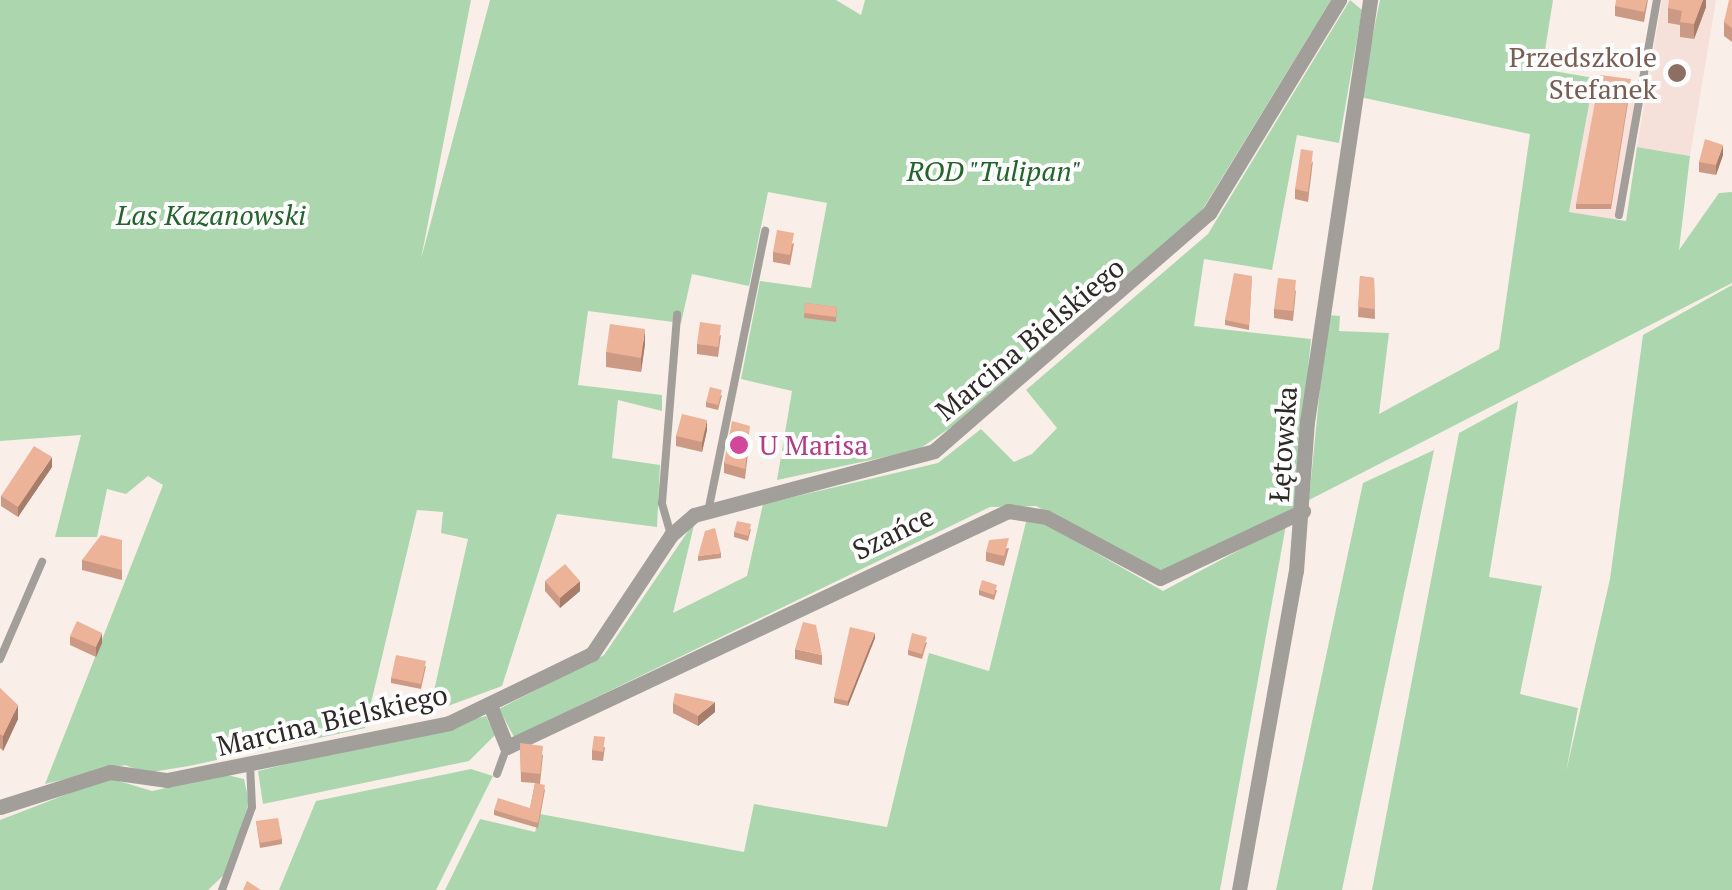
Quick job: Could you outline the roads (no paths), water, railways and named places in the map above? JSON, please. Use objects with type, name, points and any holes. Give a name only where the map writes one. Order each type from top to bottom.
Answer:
[{"type":"street","name":"Marcina Bielskiego","points":[[0,807],[110,772],[167,780],[449,722],[592,654],[671,535],[709,507],[881,467],[955,437],[1210,214],[1339,0]]},
{"type":"street","name":"Łętowska","points":[[1240,890],[1303,512],[1307,422],[1370,0]]},
{"type":"street","name":"Szańce","points":[[507,747],[983,518],[1034,512],[1160,578],[1303,512]]},
{"type":"street","points":[[490,705],[507,747]]},
{"type":"lane","points":[[1619,215],[1657,0]]},
{"type":"lane","points":[[709,507],[765,231]]},
{"type":"lane","points":[[671,535],[662,502],[677,315]]},
{"type":"lane","points":[[0,658],[42,562]]},
{"type":"lane","points":[[497,774],[507,747]]},
{"type":"lane","points":[[222,890],[252,808],[250,765]]},
{"type":"place","name":"Przedszkole Stefanek","points":[[1677,73]]},
{"type":"place","name":"U Marisa","points":[[739,445]]},
{"type":"park label","name":"ROD \"Tulipan\"","points":[[994,171]]},
{"type":"park label","name":"Las Kazanowski","points":[[211,215]]}]
